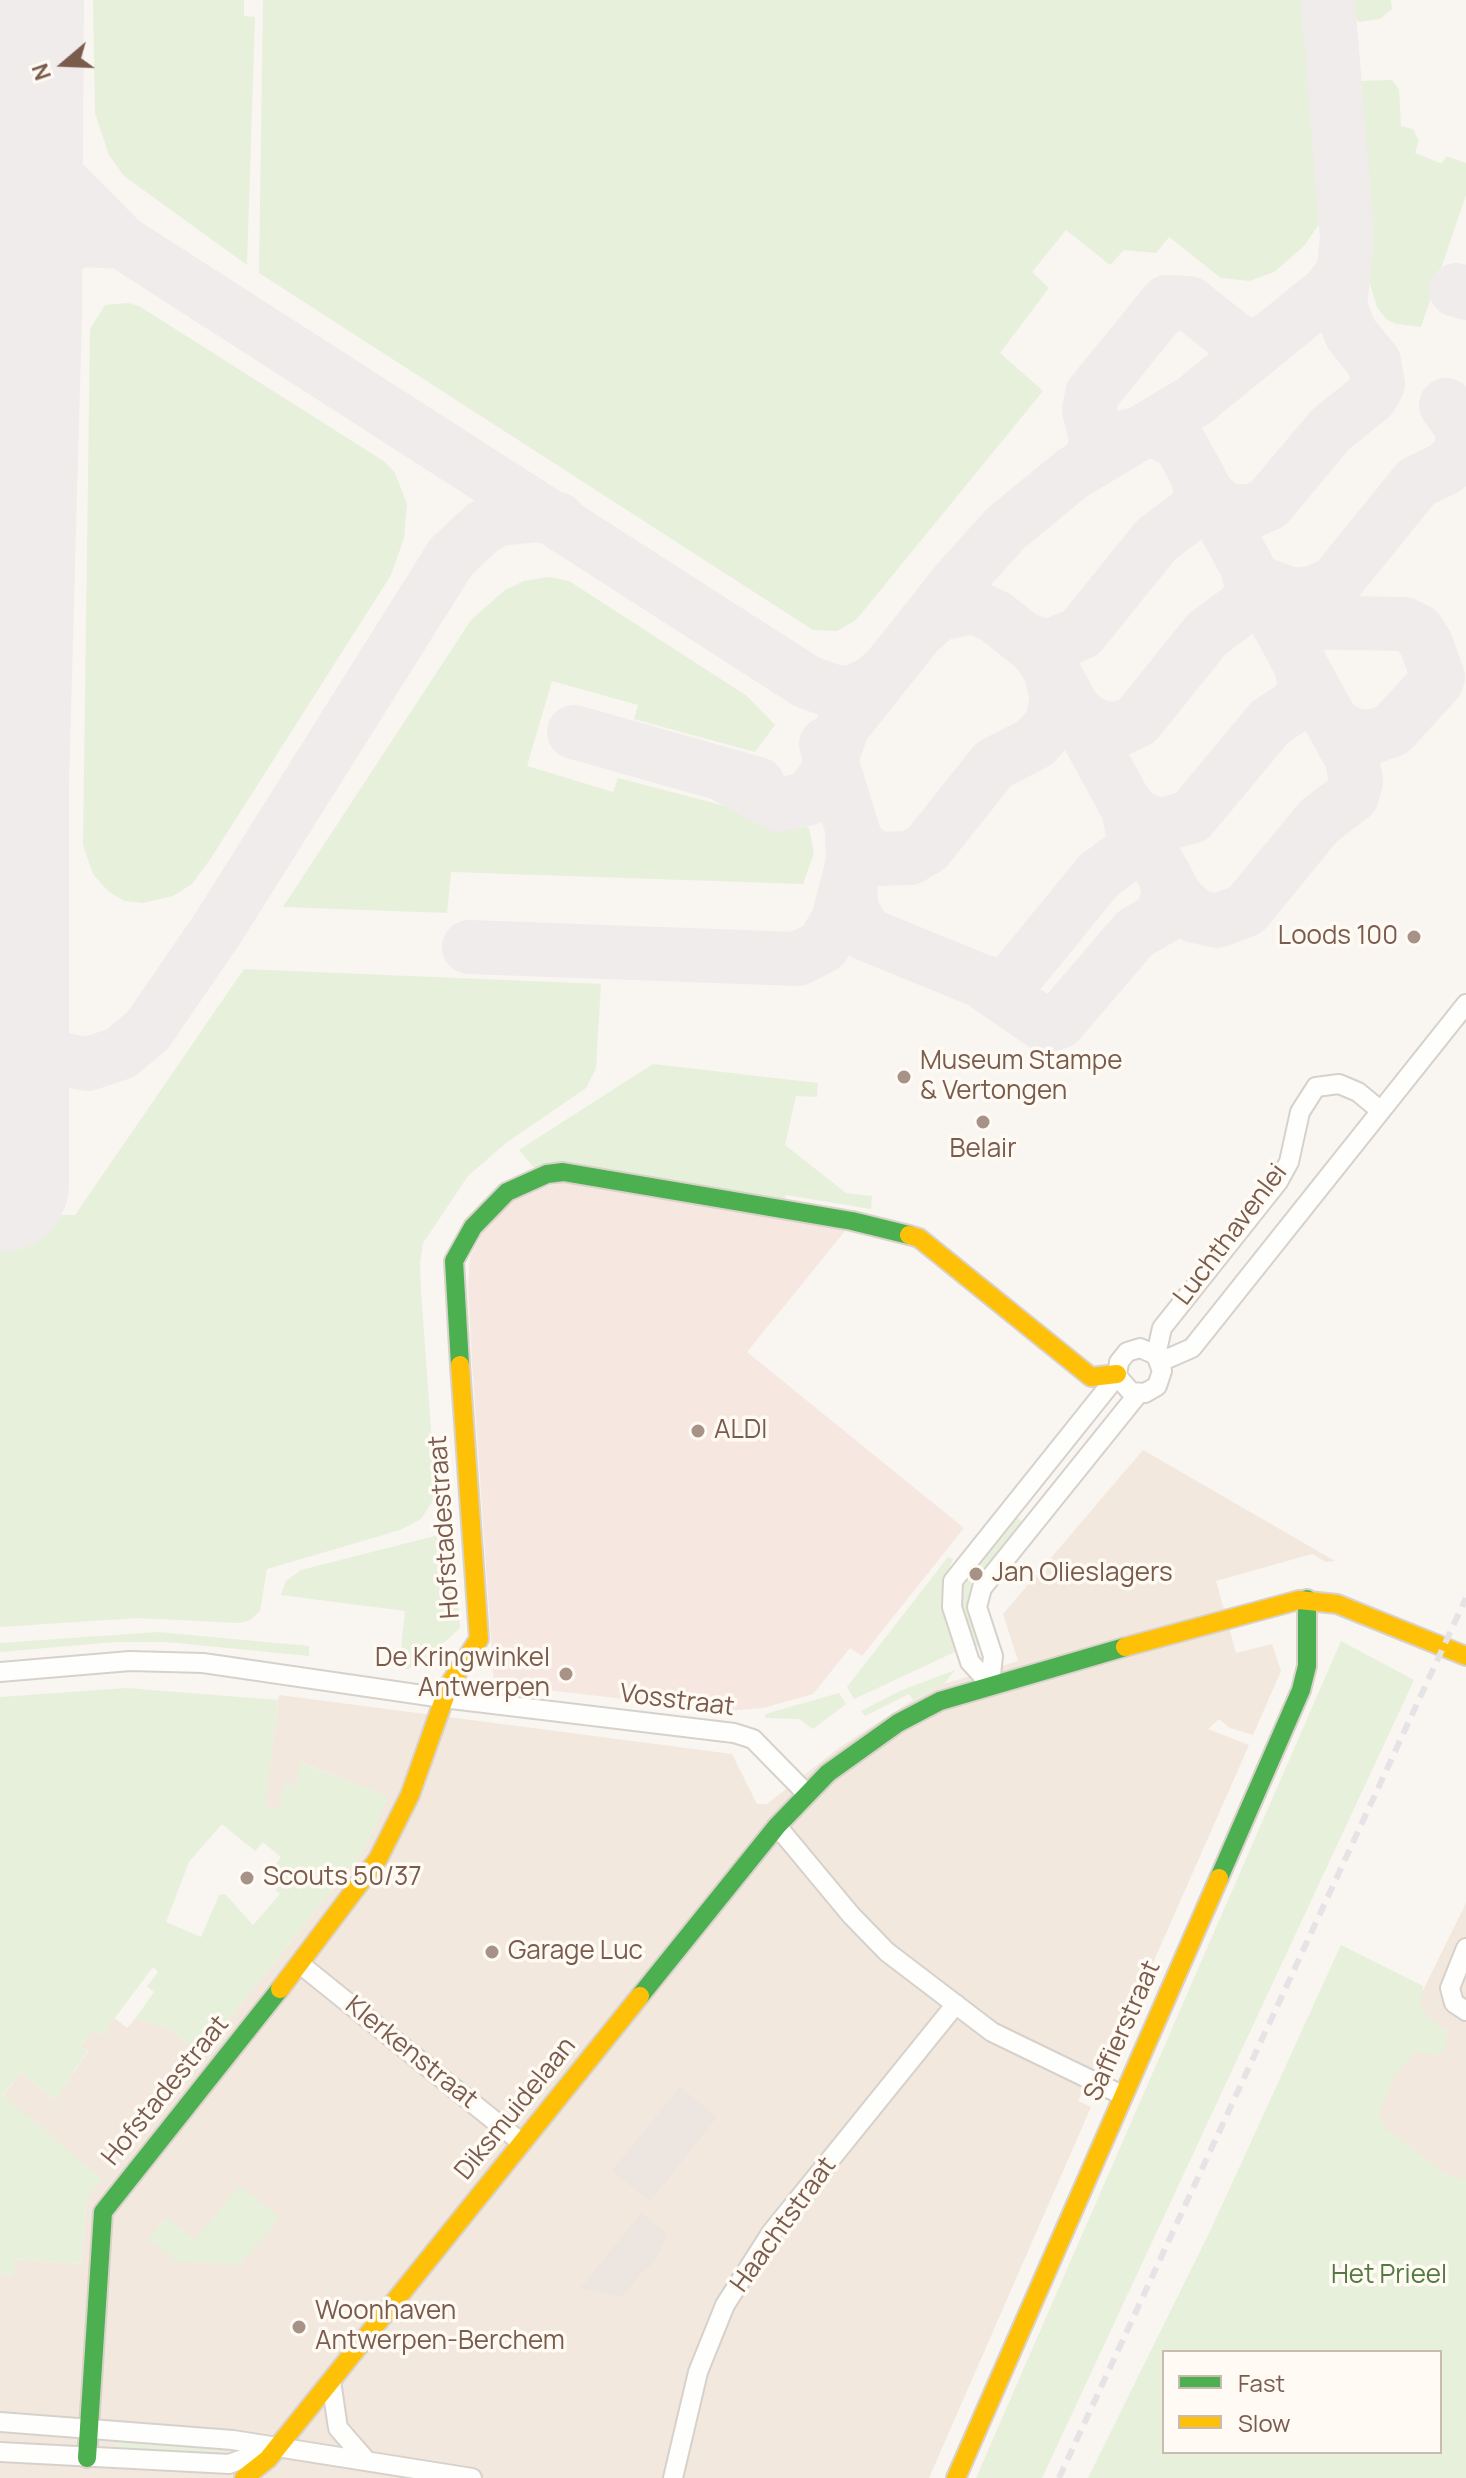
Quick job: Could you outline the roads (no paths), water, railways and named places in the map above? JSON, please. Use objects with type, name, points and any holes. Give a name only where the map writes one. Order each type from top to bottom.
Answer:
[{"type":"street","name":"Luchthavenlei","points":[[1158,1359],[1192,1348],[1466,1004]]},
{"type":"street","name":"Luchthavenlei","points":[[990,1684],[993,1656],[977,1607],[978,1598],[1138,1394],[1157,1386],[1162,1371],[1158,1359],[1162,1328],[1278,1182],[1289,1162],[1300,1112],[1316,1087],[1331,1083],[1350,1088],[1381,1111]]},
{"type":"street","name":"Hofstadestraat","points":[[87,2458],[103,2212],[300,1964],[378,1859],[410,1795],[443,1698],[479,1639],[454,1261],[462,1242],[507,1192],[536,1178],[563,1172],[852,1221],[919,1238],[1091,1377],[1117,1375]]},
{"type":"street","points":[[990,1684],[970,1662],[951,1594],[958,1572],[1117,1375],[1119,1362],[1127,1352],[1140,1348],[1158,1359]]},
{"type":"street","points":[[1117,1375],[1125,1389],[1138,1394]]},
{"type":"street","points":[[1020,1496],[1042,1514]]},
{"type":"street","points":[[806,1793],[828,1773],[898,1723],[940,1701],[1271,1605],[1307,1599],[1337,1604],[1466,1656]]},
{"type":"street","name":"Saffierstraat","points":[[956,2478],[1301,1690],[1307,1666],[1307,1599]]},
{"type":"street","name":"Vosstraat","points":[[0,1672],[130,1661],[203,1663],[443,1698],[748,1736],[806,1793]]},
{"type":"street","name":"Diksmuidelaan","points":[[244,2478],[273,2453],[806,1793]]},
{"type":"street","points":[[777,1826],[877,1942],[956,2004],[992,2032],[1122,2095]]},
{"type":"street","points":[[1466,1948],[1450,1988],[1454,2003],[1466,2011]]},
{"type":"street","name":"Klerkenstraat","points":[[300,1964],[522,2143]]},
{"type":"street","name":"Haachtstraat","points":[[673,2478],[698,2372],[725,2305],[771,2233],[956,2004]]},
{"type":"street","points":[[331,2381],[338,2428],[365,2459]]},
{"type":"street","points":[[0,2422],[89,2428],[273,2453],[365,2459],[472,2478]]},
{"type":"street","points":[[0,2452],[229,2464],[273,2453]]},
{"type":"street","name":"Diksmuidelaan","points":[[260,2478],[273,2453]]},
{"type":"street","points":[[166,2460],[195,2478]]},
{"type":"railway","points":[[1059,2478],[1466,1598]]},
{"type":"place","name":"Loods 100","points":[[1414,937]]},
{"type":"place","name":"Museum Stampe & Vertongen","points":[[904,1077]]},
{"type":"place","name":"Belair","points":[[983,1122]]},
{"type":"place","name":"ALDI","points":[[698,1431]]},
{"type":"place","name":"Jan Olieslagers","points":[[976,1574]]},
{"type":"place","name":"De Kringwinkel Antwerpen","points":[[566,1674]]},
{"type":"place","name":"Scouts 50/37","points":[[247,1878]]},
{"type":"place","name":"Garage Luc","points":[[492,1952]]},
{"type":"place","name":"Woonhaven Antwerpen-Berchem","points":[[299,2327]]},
{"type":"park label","name":"Het Prieel","points":[[1389,2276]]}]
